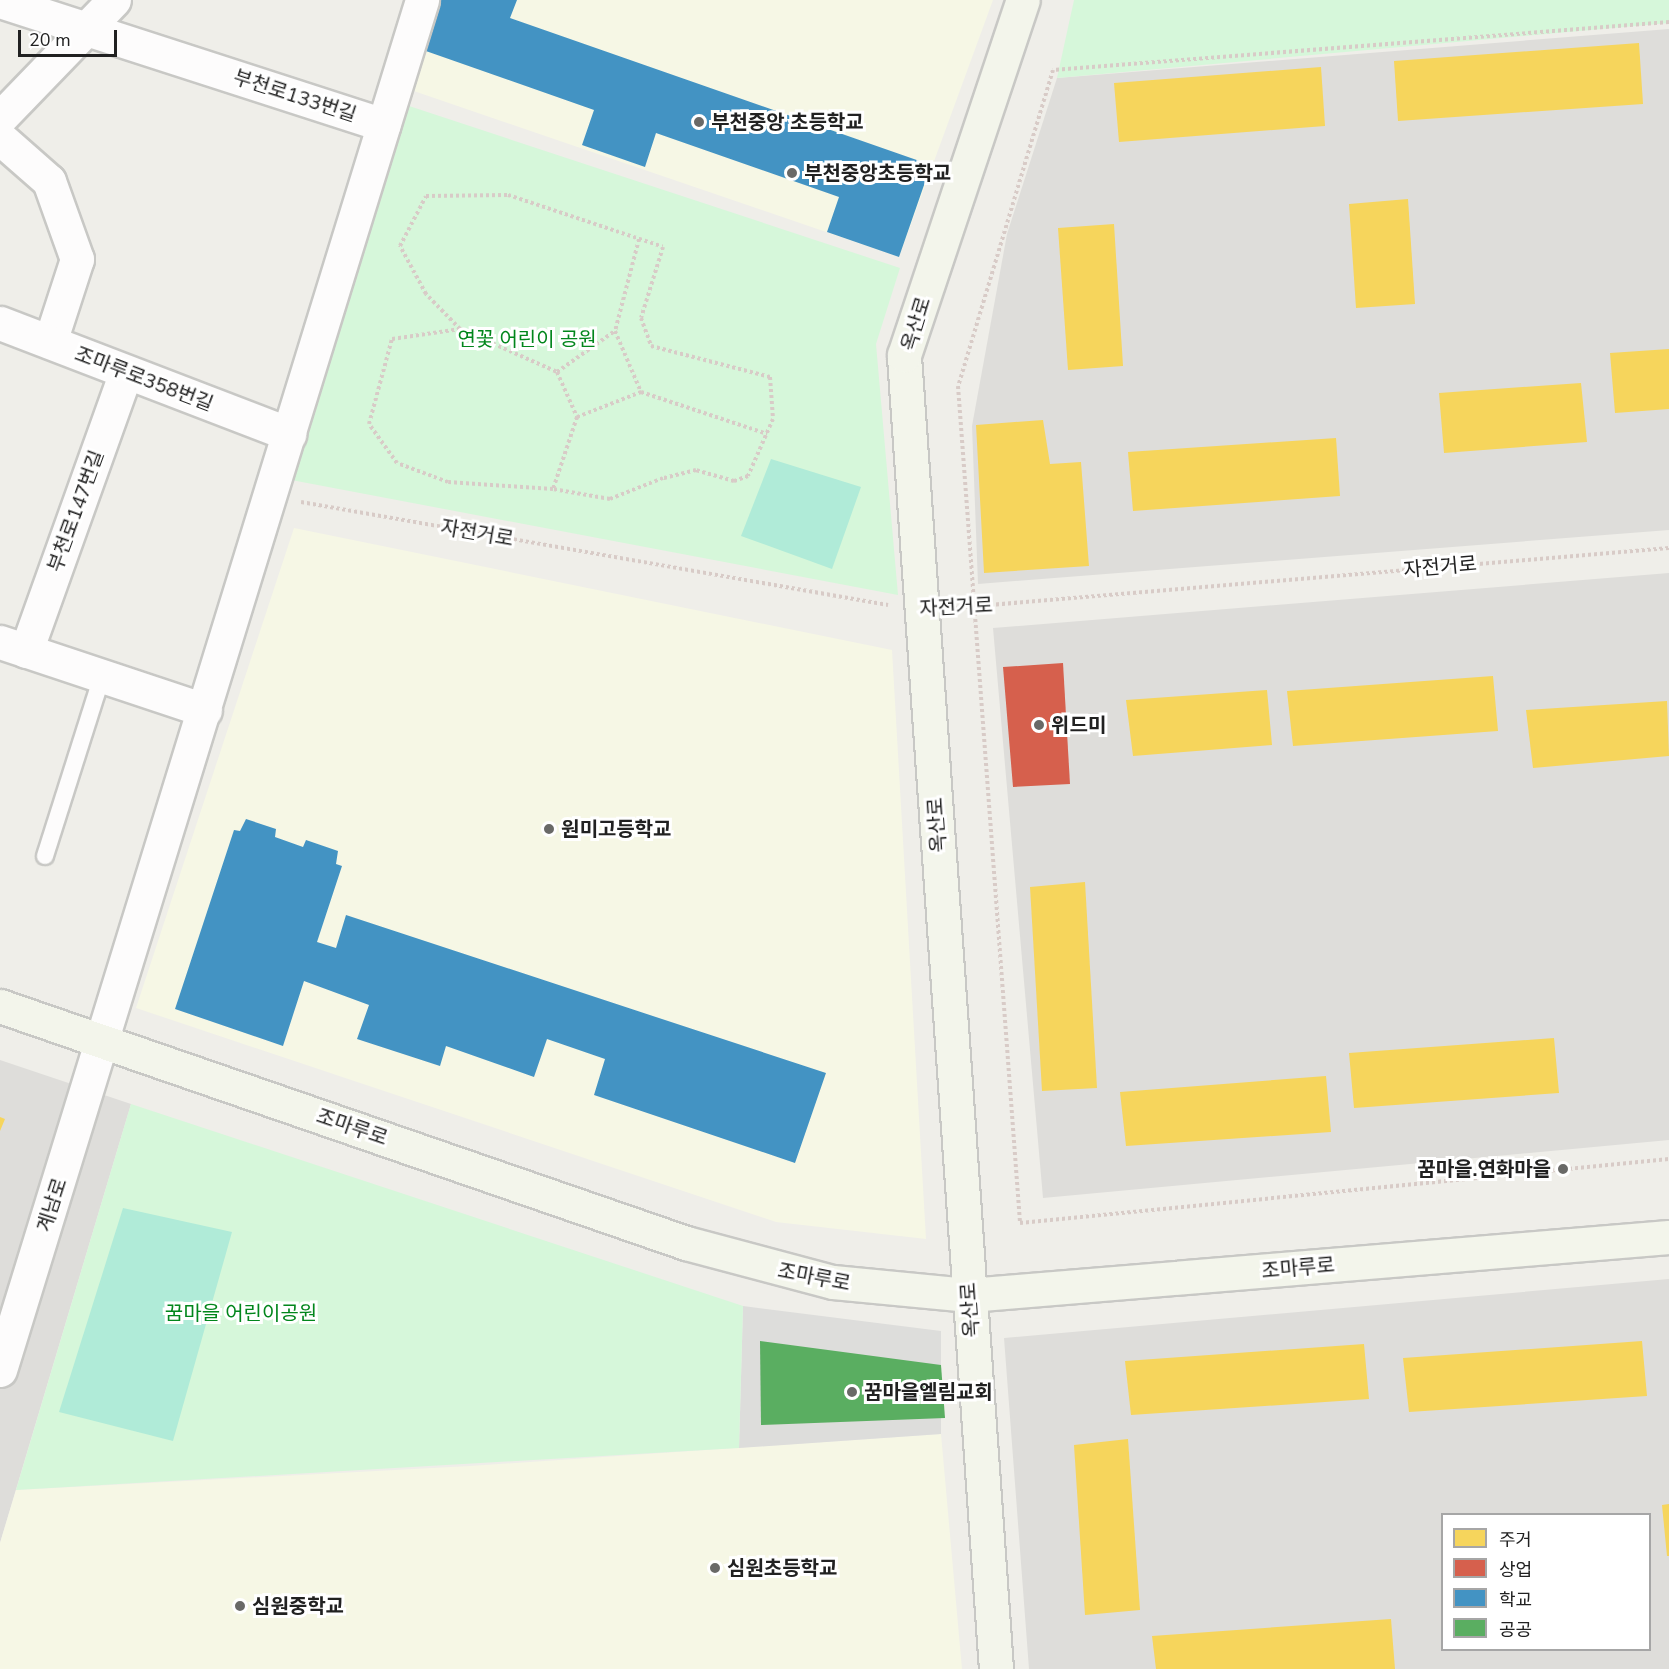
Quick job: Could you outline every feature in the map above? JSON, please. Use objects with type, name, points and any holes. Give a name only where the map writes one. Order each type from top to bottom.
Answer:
[{"type":"street","points":[[0,118],[114,0]]},
{"type":"street","name":"계남로","points":[[0,1370],[104,1040],[422,0]]},
{"type":"street","name":"옥산로","points":[[996,1669],[904,355],[1023,0]]},
{"type":"street","name":"부천로133번길","points":[[0,1],[383,125]]},
{"type":"street","points":[[0,138],[49,182],[77,259],[50,342]]},
{"type":"street","name":"조마루로358번길","points":[[0,323],[289,434]]},
{"type":"street","name":"부천로147번길","points":[[126,372],[13,647],[205,710]]},
{"type":"street","name":"조마루로","points":[[0,1006],[104,1040],[686,1243],[765,1267],[844,1284],[969,1295],[1669,1237]]},
{"type":"lane","points":[[45,856],[102,676]]},
{"type":"path","points":[[1669,22],[1053,70],[958,386],[1020,1223],[1669,1159]]},
{"type":"path","points":[[460,330],[392,339],[369,424],[397,463],[448,482],[553,489],[610,499],[663,478],[696,470],[734,481],[748,476],[773,419],[770,377],[651,346],[641,318],[663,247],[508,195],[426,196],[400,246],[426,294],[460,330],[557,372],[578,417],[553,489]]},
{"type":"path","points":[[639,239],[615,331],[641,392]]},
{"type":"path","points":[[557,372],[615,331]]},
{"type":"path","points":[[578,417],[641,392],[767,434]]},
{"type":"path","name":"자전거로","points":[[270,496],[922,611],[1669,548]]},
{"type":"shaded area","name":"부천중앙초등학교","points":[[435,0],[993,0],[899,257],[408,89]]},
{"type":"shaded area","points":[[1669,29],[1669,530],[978,584],[972,426],[1007,234],[1057,78]]},
{"type":"shaded area","name":"원미고등학교","points":[[294,528],[892,650],[926,1239],[776,1222],[136,1008]]},
{"type":"shaded area","points":[[1669,573],[1669,1140],[1043,1198],[993,628]]},
{"type":"shaded area","points":[[0,1060],[131,1104],[0,1543]]},
{"type":"shaded area","points":[[1669,1279],[1669,1669],[1029,1669],[1004,1338]]},
{"type":"shaded area","points":[[743,1306],[941,1331],[941,1434],[739,1448]]},
{"type":"shaded area","points":[[941,1434],[962,1669],[0,1669],[0,1543],[16,1490],[470,1466]]},
{"type":"green space","points":[[1074,0],[1669,0],[1669,23],[1057,78]]},
{"type":"green space","name":"연꽃 어린이 공원","points":[[403,104],[900,268],[876,344],[898,595],[286,479]]},
{"type":"green space","points":[[771,459],[861,487],[832,569],[741,536]]},
{"type":"green space","name":"꿈마을 어린이공원","points":[[131,1104],[743,1306],[739,1448],[16,1490]]},
{"type":"green space","points":[[123,1208],[232,1232],[173,1441],[59,1412]]},
{"type":"building: 주거","points":[[1639,43],[1643,104],[1398,121],[1394,61]]},
{"type":"building: 주거","points":[[1321,67],[1325,126],[1119,142],[1114,83]]},
{"type":"building: 주거","points":[[1408,199],[1415,304],[1356,308],[1349,204]]},
{"type":"building: 주거","points":[[1114,224],[1123,366],[1068,370],[1058,228]]},
{"type":"building: 주거","points":[[1669,349],[1669,409],[1615,413],[1610,353]]},
{"type":"building: 주거","points":[[1581,383],[1587,442],[1444,453],[1439,393]]},
{"type":"building: 주거","points":[[1043,420],[1050,464],[1081,462],[1089,566],[984,573],[976,425]]},
{"type":"building: 주거","points":[[1336,438],[1340,496],[1133,511],[1128,452]]},
{"type":"building: 주거","points":[[1493,676],[1498,731],[1293,746],[1287,691]]},
{"type":"building: 주거","points":[[1267,690],[1272,745],[1133,756],[1126,700]]},
{"type":"building: 주거","points":[[1667,701],[1669,756],[1533,768],[1526,710]]},
{"type":"building: 주거","points":[[1085,882],[1097,1088],[1042,1091],[1030,887]]},
{"type":"building: 주거","points":[[1554,1038],[1559,1093],[1354,1108],[1349,1053]]},
{"type":"building: 주거","points":[[1326,1076],[1331,1132],[1126,1146],[1120,1092]]},
{"type":"building: 주거","points":[[0,1117],[5,1119],[0,1131]]},
{"type":"building: 주거","points":[[1642,1341],[1647,1396],[1409,1412],[1403,1358]]},
{"type":"building: 주거","points":[[1364,1344],[1369,1399],[1131,1415],[1125,1361]]},
{"type":"building: 주거","points":[[1128,1439],[1140,1610],[1085,1615],[1074,1445]]},
{"type":"building: 주거","points":[[1669,1504],[1669,1556],[1667,1556],[1662,1505]]},
{"type":"building: 주거","points":[[1391,1619],[1395,1669],[1156,1669],[1152,1636]]},
{"type":"building: 상업","points":[[1063,663],[1070,784],[1013,787],[1003,667]]},
{"type":"building: 학교","name":"부천중앙 초등학교","points":[[441,0],[517,0],[510,18],[931,165],[899,257],[827,232],[839,197],[656,133],[645,167],[582,145],[594,110],[423,50]]},
{"type":"building: 학교","points":[[246,819],[276,829],[275,837],[303,847],[306,840],[338,851],[336,864],[342,866],[317,942],[336,948],[346,915],[826,1073],[795,1163],[594,1095],[605,1059],[547,1039],[534,1077],[446,1046],[440,1066],[357,1039],[369,1005],[304,981],[283,1046],[175,1009],[234,830],[240,831]]},
{"type":"building: 공공","name":"꿈마을엘림교회","points":[[760,1341],[941,1365],[945,1418],[761,1425]]},
{"type":"place","name":"부천중앙 초등학교","points":[[699,122]]},
{"type":"place","name":"부천중앙초등학교","points":[[792,173]]},
{"type":"place","name":"위드미","points":[[1039,725]]},
{"type":"place","name":"원미고등학교","points":[[549,829]]},
{"type":"place","name":"꿈마을.연화마을","points":[[1563,1169]]},
{"type":"place","name":"꿈마을엘림교회","points":[[852,1392]]},
{"type":"place","name":"심원초등학교","points":[[715,1568]]},
{"type":"place","name":"심원중학교","points":[[240,1606]]}]
